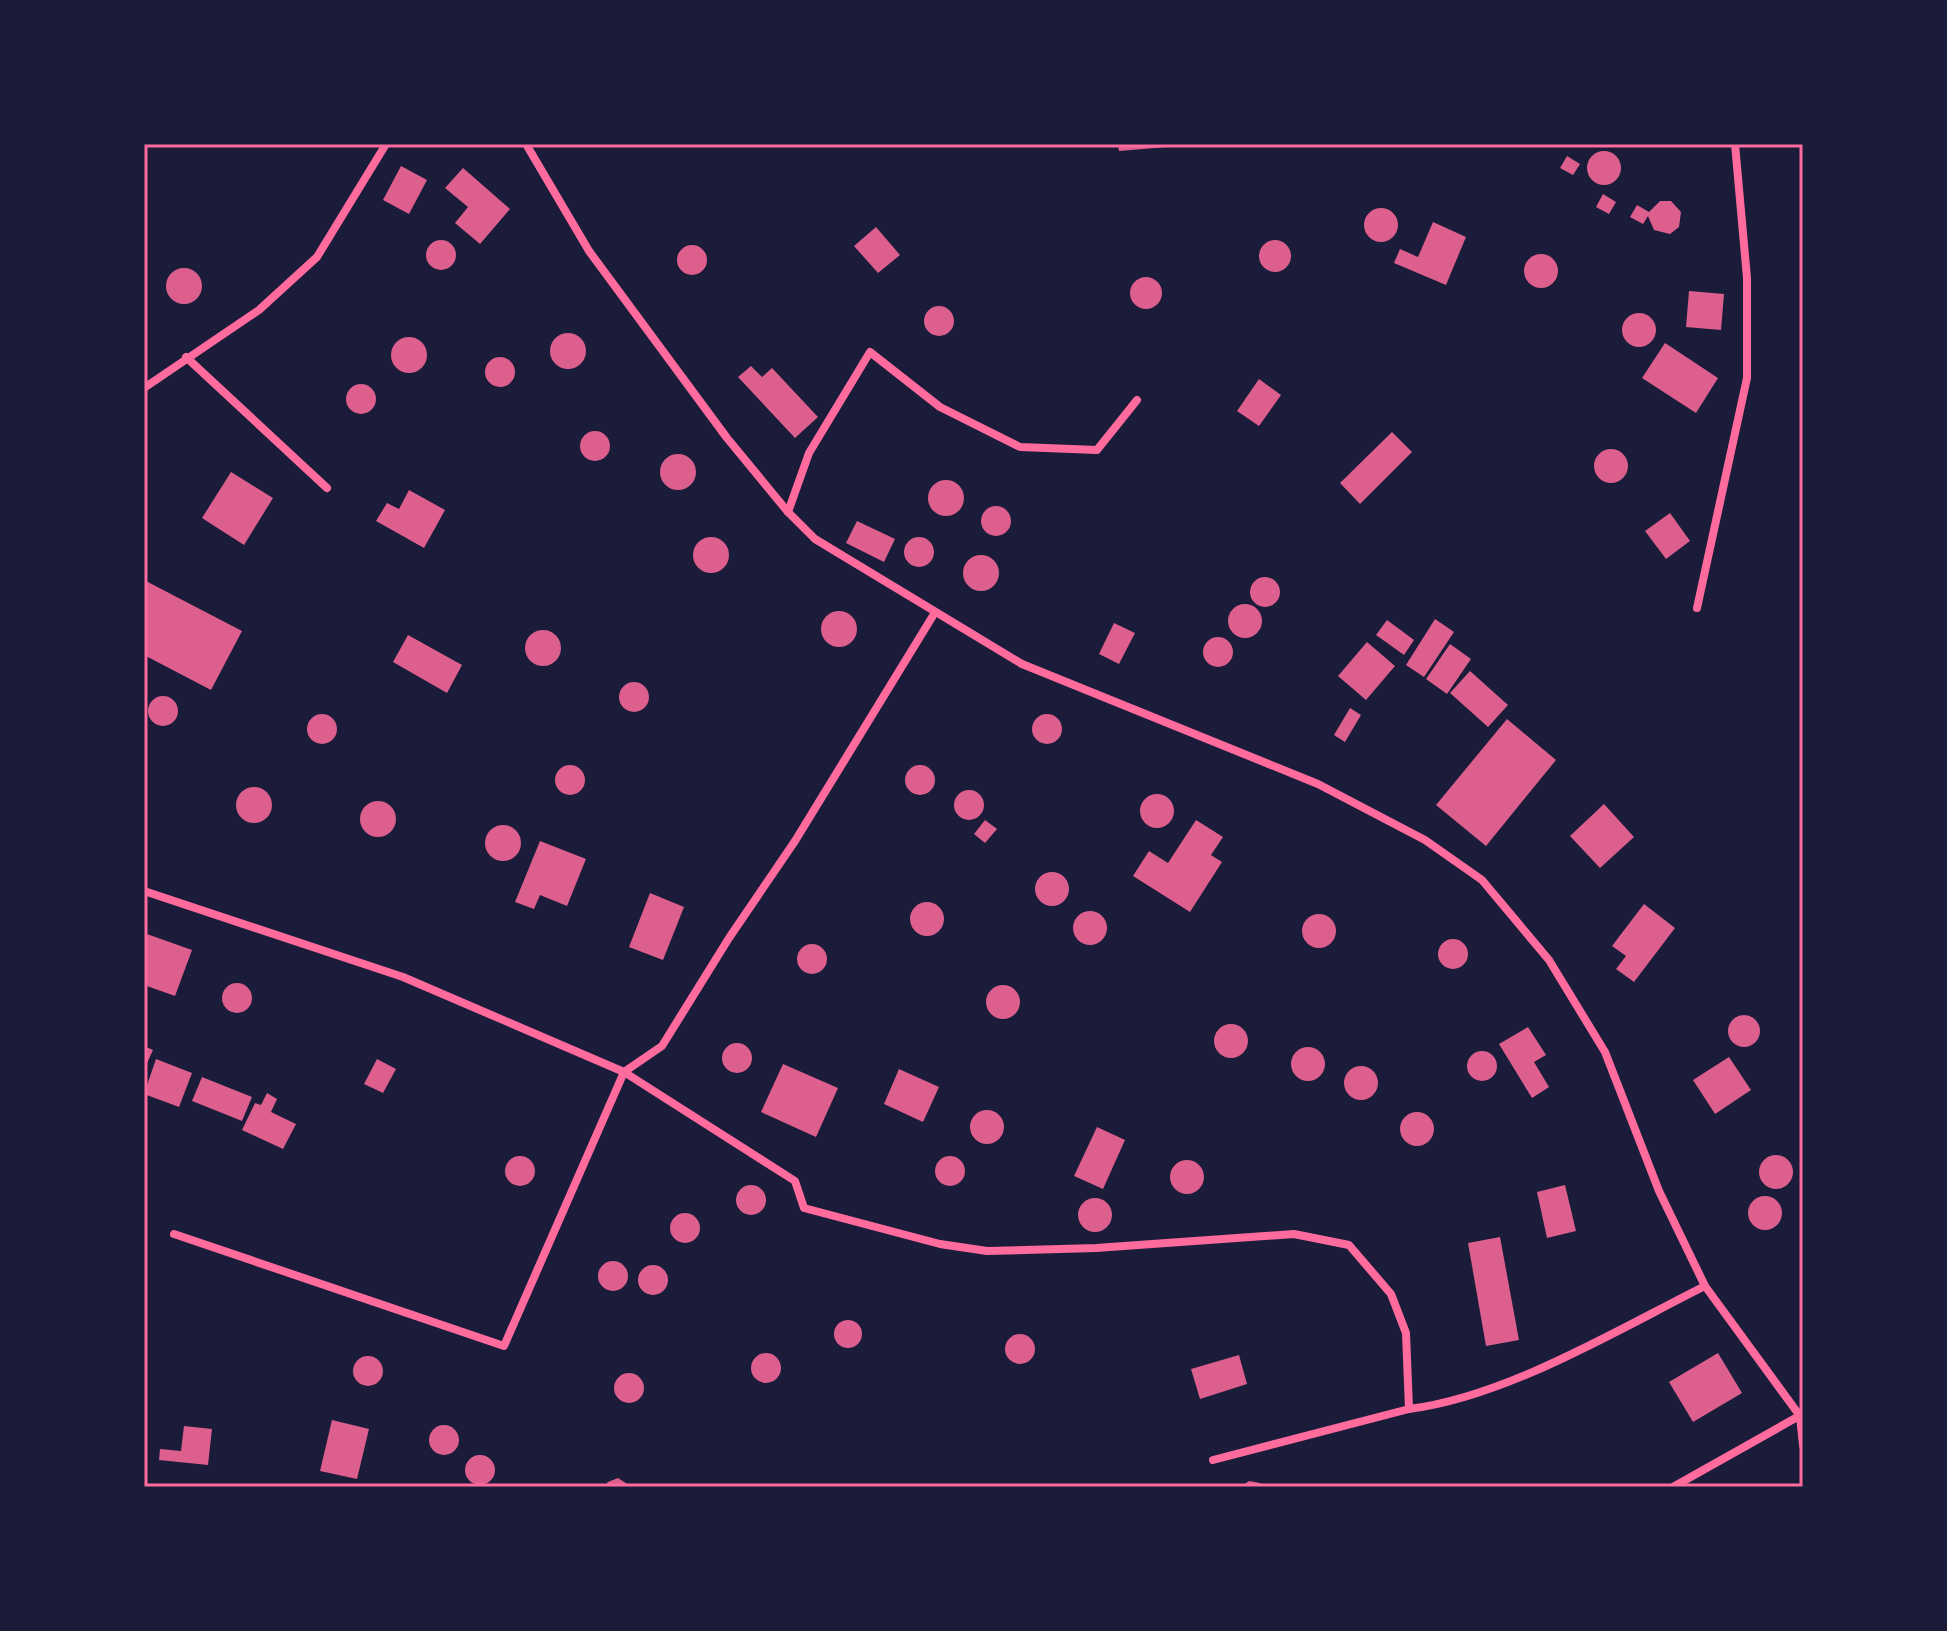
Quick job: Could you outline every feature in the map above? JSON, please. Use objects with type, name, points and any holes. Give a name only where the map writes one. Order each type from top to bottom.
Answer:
[{"type":"street","points":[[144,388],[259,310],[317,257],[386,144]]},
{"type":"street","points":[[526,144],[589,251],[727,438],[788,512],[815,539],[934,614],[1022,664],[1318,784],[1425,840],[1482,880],[1549,960],[1605,1052],[1659,1191],[1705,1286],[1802,1415],[1803,1445]]},
{"type":"street","points":[[1697,608],[1747,378],[1747,278],[1735,144]]},
{"type":"street","points":[[788,512],[809,453],[870,352],[940,407],[1020,447],[1097,450],[1137,400]]},
{"type":"street","points":[[186,357],[327,488]]},
{"type":"street","points":[[174,1234],[504,1346],[624,1072],[662,1046],[729,938],[795,841],[934,614]]},
{"type":"street","points":[[144,891],[403,977],[624,1072],[795,1181],[804,1208],[940,1244],[987,1251],[1096,1248],[1294,1234],[1349,1245],[1391,1294],[1406,1333],[1409,1409]]},
{"type":"street","points":[[1213,1460],[1409,1409],[1439,1405],[1547,1364],[1705,1286]]},
{"type":"street","points":[[1673,1487],[1802,1415]]},
{"type":"building","points":[[1118,144],[1166,144],[1167,147],[1119,151]]},
{"type":"building","points":[[1604,151],[1616,156],[1621,168],[1616,180],[1604,185],[1592,180],[1587,168],[1592,156]]},
{"type":"building","points":[[1567,156],[1580,164],[1573,175],[1560,168]]},
{"type":"building","points":[[401,166],[427,180],[409,214],[383,200]]},
{"type":"building","points":[[463,168],[510,209],[480,244],[455,223],[468,207],[445,188]]},
{"type":"building","points":[[1603,194],[1616,202],[1609,214],[1596,207]]},
{"type":"building","points":[[1660,201],[1671,201],[1681,212],[1679,227],[1670,234],[1654,230],[1648,216],[1643,224],[1630,217],[1637,205],[1649,212]]},
{"type":"building","points":[[1381,208],[1393,213],[1398,225],[1393,237],[1381,242],[1369,237],[1364,225],[1369,213]]},
{"type":"building","points":[[1433,222],[1466,237],[1446,285],[1394,263],[1400,249],[1418,257]]},
{"type":"building","points":[[876,227],[900,255],[878,273],[854,246]]},
{"type":"building","points":[[441,240],[447,241],[455,249],[455,261],[447,269],[441,270],[435,269],[427,261],[426,255],[427,249],[435,241]]},
{"type":"building","points":[[1275,240],[1286,245],[1291,256],[1286,267],[1275,272],[1264,267],[1259,256],[1264,245]]},
{"type":"building","points":[[692,245],[698,246],[706,254],[706,266],[698,274],[692,275],[686,274],[678,266],[677,260],[678,254],[686,246]]},
{"type":"building","points":[[1541,254],[1553,259],[1558,271],[1553,283],[1541,288],[1529,283],[1524,271],[1529,259]]},
{"type":"building","points":[[184,268],[197,273],[202,286],[197,299],[184,304],[171,299],[166,286],[171,273]]},
{"type":"building","points":[[1146,277],[1157,282],[1162,293],[1157,304],[1146,309],[1135,304],[1130,293],[1135,282]]},
{"type":"building","points":[[1689,291],[1724,294],[1721,330],[1686,327]]},
{"type":"building","points":[[939,306],[945,307],[953,315],[953,327],[945,335],[939,336],[933,335],[925,327],[924,321],[925,315],[933,307]]},
{"type":"building","points":[[1639,313],[1651,318],[1656,330],[1651,342],[1639,347],[1627,342],[1622,330],[1627,318]]},
{"type":"building","points":[[568,333],[581,338],[586,351],[581,364],[568,369],[555,364],[550,351],[555,338]]},
{"type":"building","points":[[409,337],[422,342],[427,355],[422,368],[409,373],[396,368],[391,355],[396,342]]},
{"type":"building","points":[[1665,343],[1718,378],[1696,413],[1642,378]]},
{"type":"building","points":[[500,357],[506,358],[514,366],[514,378],[506,386],[500,387],[494,386],[486,378],[485,372],[486,366],[494,358]]},
{"type":"building","points":[[751,366],[762,377],[772,368],[818,417],[795,438],[738,377]]},
{"type":"building","points":[[1259,379],[1281,395],[1259,426],[1237,411]]},
{"type":"building","points":[[361,384],[367,385],[375,393],[375,405],[367,413],[361,414],[355,413],[347,405],[346,399],[347,393],[355,385]]},
{"type":"building","points":[[595,431],[601,432],[609,440],[609,452],[601,460],[595,461],[589,460],[581,452],[580,446],[581,440],[589,432]]},
{"type":"building","points":[[1392,432],[1412,452],[1360,504],[1340,483]]},
{"type":"building","points":[[1611,449],[1623,454],[1628,466],[1623,478],[1611,483],[1599,478],[1594,466],[1599,454]]},
{"type":"building","points":[[678,454],[691,459],[696,472],[691,485],[678,490],[665,485],[660,472],[665,459]]},
{"type":"building","points":[[231,472],[273,498],[244,545],[202,518]]},
{"type":"building","points":[[946,480],[959,485],[964,498],[959,511],[946,516],[933,511],[928,498],[933,485]]},
{"type":"building","points":[[409,490],[445,510],[424,548],[376,521],[387,503],[399,509]]},
{"type":"building","points":[[996,506],[1002,507],[1010,515],[1010,527],[1002,535],[996,536],[990,535],[982,527],[981,521],[982,515],[990,507]]},
{"type":"building","points":[[1670,513],[1690,541],[1666,559],[1645,531]]},
{"type":"building","points":[[857,521],[895,539],[884,562],[846,543]]},
{"type":"building","points":[[711,537],[724,542],[729,555],[724,568],[711,573],[698,568],[693,555],[698,542]]},
{"type":"building","points":[[919,537],[925,538],[933,546],[933,558],[925,566],[919,567],[913,566],[905,558],[904,552],[905,546],[913,538]]},
{"type":"building","points":[[981,555],[994,560],[999,573],[994,586],[981,591],[968,586],[963,573],[968,560]]},
{"type":"building","points":[[1265,577],[1271,578],[1279,586],[1279,598],[1271,606],[1265,607],[1259,606],[1251,598],[1250,592],[1251,586],[1259,578]]},
{"type":"building","points":[[144,580],[242,631],[211,690],[144,655]]},
{"type":"building","points":[[1245,604],[1257,609],[1262,621],[1257,633],[1245,638],[1233,633],[1228,621],[1233,609]]},
{"type":"building","points":[[839,611],[852,616],[857,629],[852,642],[839,647],[826,642],[821,629],[826,616]]},
{"type":"building","points":[[1435,619],[1454,632],[1424,677],[1406,665]]},
{"type":"building","points":[[1387,620],[1414,640],[1404,655],[1376,635]]},
{"type":"building","points":[[1114,623],[1135,633],[1119,664],[1099,654]]},
{"type":"building","points":[[543,630],[556,635],[561,648],[556,661],[543,666],[530,661],[525,648],[530,635]]},
{"type":"building","points":[[408,635],[462,665],[447,693],[393,662]]},
{"type":"building","points":[[1218,637],[1224,638],[1232,646],[1232,658],[1224,666],[1218,667],[1212,666],[1204,658],[1203,652],[1204,646],[1212,638]]},
{"type":"building","points":[[1367,642],[1395,666],[1366,700],[1338,676]]},
{"type":"building","points":[[1450,644],[1471,659],[1447,694],[1426,679]]},
{"type":"building","points":[[1470,671],[1508,705],[1488,727],[1450,693]]},
{"type":"building","points":[[634,682],[640,683],[648,691],[648,703],[640,711],[634,712],[628,711],[620,703],[619,697],[620,691],[628,683]]},
{"type":"building","points":[[163,696],[169,697],[177,705],[177,717],[169,725],[163,726],[157,725],[149,717],[148,711],[149,705],[157,697]]},
{"type":"building","points":[[1350,708],[1361,715],[1345,742],[1334,735]]},
{"type":"building","points":[[322,714],[328,715],[336,723],[336,735],[328,743],[322,744],[316,743],[308,735],[307,729],[308,723],[316,715]]},
{"type":"building","points":[[1047,714],[1053,715],[1061,723],[1061,735],[1053,743],[1047,744],[1041,743],[1033,735],[1032,729],[1033,723],[1041,715]]},
{"type":"building","points":[[1507,719],[1556,760],[1486,846],[1436,805]]},
{"type":"building","points":[[570,765],[576,766],[584,774],[584,786],[576,794],[570,795],[564,794],[556,786],[555,780],[556,774],[564,766]]},
{"type":"building","points":[[920,765],[926,766],[934,774],[934,786],[926,794],[920,795],[914,794],[906,786],[905,780],[906,774],[914,766]]},
{"type":"building","points":[[254,787],[267,792],[272,805],[267,818],[254,823],[241,818],[236,805],[241,792]]},
{"type":"building","points":[[969,790],[975,791],[983,799],[983,811],[975,819],[969,820],[963,819],[955,811],[954,805],[955,799],[963,791]]},
{"type":"building","points":[[1157,794],[1169,799],[1174,811],[1169,823],[1157,828],[1145,823],[1140,811],[1145,799]]},
{"type":"building","points":[[378,801],[391,806],[396,819],[391,832],[378,837],[365,832],[360,819],[365,806]]},
{"type":"building","points":[[1604,804],[1634,837],[1600,868],[1570,836]]},
{"type":"building","points":[[985,820],[997,829],[985,843],[974,834]]},
{"type":"building","points":[[1196,820],[1223,837],[1211,855],[1222,862],[1190,912],[1133,876],[1149,851],[1168,863]]},
{"type":"building","points":[[503,825],[516,830],[521,843],[516,856],[503,861],[490,856],[485,843],[490,830]]},
{"type":"building","points":[[540,841],[586,859],[567,906],[540,895],[534,909],[515,902]]},
{"type":"building","points":[[1052,872],[1064,877],[1069,889],[1064,901],[1052,906],[1040,901],[1035,889],[1040,877]]},
{"type":"building","points":[[650,893],[684,907],[663,960],[629,947]]},
{"type":"building","points":[[927,902],[939,907],[944,919],[939,931],[927,936],[915,931],[910,919],[915,907]]},
{"type":"building","points":[[1644,904],[1675,928],[1634,982],[1616,969],[1626,956],[1612,946]]},
{"type":"building","points":[[1090,911],[1102,916],[1107,928],[1102,940],[1090,945],[1078,940],[1073,928],[1078,916]]},
{"type":"building","points":[[1319,914],[1331,919],[1336,931],[1331,943],[1319,948],[1307,943],[1302,931],[1307,919]]},
{"type":"building","points":[[144,933],[192,950],[175,996],[144,985]]},
{"type":"building","points":[[1453,939],[1459,940],[1467,948],[1467,960],[1459,968],[1453,969],[1447,968],[1439,960],[1438,954],[1439,948],[1447,940]]},
{"type":"building","points":[[812,944],[818,945],[826,953],[826,965],[818,973],[812,974],[806,973],[798,965],[797,959],[798,953],[806,945]]},
{"type":"building","points":[[237,983],[243,984],[251,992],[251,1004],[243,1012],[237,1013],[231,1012],[223,1004],[222,998],[223,992],[231,984]]},
{"type":"building","points":[[1003,985],[1015,990],[1020,1002],[1015,1014],[1003,1019],[991,1014],[986,1002],[991,990]]},
{"type":"building","points":[[1744,1015],[1755,1020],[1760,1031],[1755,1042],[1744,1047],[1733,1042],[1728,1031],[1733,1020]]},
{"type":"building","points":[[1231,1024],[1243,1029],[1248,1041],[1243,1053],[1231,1058],[1219,1053],[1214,1041],[1219,1029]]},
{"type":"building","points":[[1528,1027],[1546,1055],[1534,1062],[1549,1087],[1532,1098],[1499,1044]]},
{"type":"building","points":[[737,1043],[743,1044],[751,1052],[751,1064],[743,1072],[737,1073],[731,1072],[723,1064],[722,1058],[723,1052],[731,1044]]},
{"type":"building","points":[[144,1046],[153,1050],[144,1070]]},
{"type":"building","points":[[1308,1047],[1320,1052],[1325,1064],[1320,1076],[1308,1081],[1296,1076],[1291,1064],[1296,1052]]},
{"type":"building","points":[[1482,1051],[1488,1052],[1496,1060],[1496,1072],[1488,1080],[1482,1081],[1476,1080],[1468,1072],[1467,1066],[1468,1060],[1476,1052]]},
{"type":"building","points":[[1729,1057],[1751,1090],[1715,1114],[1693,1080]]},
{"type":"building","points":[[156,1059],[192,1073],[179,1107],[144,1094]]},
{"type":"building","points":[[377,1059],[396,1069],[383,1093],[364,1084]]},
{"type":"building","points":[[783,1064],[838,1088],[816,1137],[761,1112]]},
{"type":"building","points":[[1361,1066],[1373,1071],[1378,1083],[1373,1095],[1361,1100],[1349,1095],[1344,1083],[1349,1071]]},
{"type":"building","points":[[899,1069],[939,1087],[923,1122],[884,1104]]},
{"type":"building","points":[[202,1077],[252,1097],[242,1121],[192,1101]]},
{"type":"building","points":[[267,1093],[277,1099],[271,1112],[296,1124],[283,1149],[242,1130],[255,1103],[261,1105]]},
{"type":"building","points":[[987,1110],[999,1115],[1004,1127],[999,1139],[987,1144],[975,1139],[970,1127],[975,1115]]},
{"type":"building","points":[[1417,1112],[1429,1117],[1434,1129],[1429,1141],[1417,1146],[1405,1141],[1400,1129],[1405,1117]]},
{"type":"building","points":[[1097,1127],[1125,1140],[1103,1189],[1074,1176]]},
{"type":"building","points":[[1776,1155],[1788,1160],[1793,1172],[1788,1184],[1776,1189],[1764,1184],[1759,1172],[1764,1160]]},
{"type":"building","points":[[520,1156],[526,1157],[534,1165],[534,1177],[526,1185],[520,1186],[514,1185],[506,1177],[505,1171],[506,1165],[514,1157]]},
{"type":"building","points":[[950,1156],[956,1157],[964,1165],[964,1177],[956,1185],[950,1186],[944,1185],[936,1177],[935,1171],[936,1165],[944,1157]]},
{"type":"building","points":[[1187,1160],[1199,1165],[1204,1177],[1199,1189],[1187,1194],[1175,1189],[1170,1177],[1175,1165]]},
{"type":"building","points":[[751,1185],[757,1186],[765,1194],[765,1206],[757,1214],[751,1215],[745,1214],[737,1206],[736,1200],[737,1194],[745,1186]]},
{"type":"building","points":[[1565,1185],[1576,1231],[1547,1238],[1537,1192]]},
{"type":"building","points":[[1765,1196],[1777,1201],[1782,1213],[1777,1225],[1765,1230],[1753,1225],[1748,1213],[1753,1201]]},
{"type":"building","points":[[1095,1198],[1107,1203],[1112,1215],[1107,1227],[1095,1232],[1083,1227],[1078,1215],[1083,1203]]},
{"type":"building","points":[[685,1213],[691,1214],[699,1222],[699,1234],[691,1242],[685,1243],[679,1242],[671,1234],[670,1228],[671,1222],[679,1214]]},
{"type":"building","points":[[1500,1237],[1519,1340],[1486,1346],[1468,1243]]},
{"type":"building","points":[[613,1261],[619,1262],[627,1270],[627,1282],[619,1290],[613,1291],[607,1290],[599,1282],[598,1276],[599,1270],[607,1262]]},
{"type":"building","points":[[653,1265],[659,1266],[667,1274],[667,1286],[659,1294],[653,1295],[647,1294],[639,1286],[638,1280],[639,1274],[647,1266]]},
{"type":"building","points":[[848,1320],[858,1324],[862,1334],[858,1344],[848,1348],[838,1344],[834,1334],[838,1324]]},
{"type":"building","points":[[1020,1334],[1026,1335],[1034,1343],[1034,1355],[1026,1363],[1020,1364],[1014,1363],[1006,1355],[1005,1349],[1006,1343],[1014,1335]]},
{"type":"building","points":[[766,1353],[772,1354],[780,1362],[780,1374],[772,1382],[766,1383],[760,1382],[752,1374],[751,1368],[752,1362],[760,1354]]},
{"type":"building","points":[[1718,1353],[1742,1393],[1693,1422],[1669,1382]]},
{"type":"building","points":[[1239,1355],[1247,1384],[1200,1399],[1191,1369]]},
{"type":"building","points":[[368,1356],[374,1357],[382,1365],[382,1377],[374,1385],[368,1386],[362,1385],[354,1377],[353,1371],[354,1365],[362,1357]]},
{"type":"building","points":[[629,1373],[635,1374],[643,1382],[643,1394],[635,1402],[629,1403],[623,1402],[615,1394],[614,1388],[615,1382],[623,1374]]},
{"type":"building","points":[[332,1420],[369,1429],[357,1479],[320,1471]]},
{"type":"building","points":[[444,1425],[450,1426],[458,1434],[458,1446],[450,1454],[444,1455],[438,1454],[430,1446],[429,1440],[430,1434],[438,1426]]},
{"type":"building","points":[[184,1426],[212,1429],[208,1465],[159,1460],[160,1449],[181,1451]]},
{"type":"building","points":[[480,1455],[486,1456],[494,1464],[494,1476],[486,1484],[480,1485],[474,1484],[466,1476],[465,1470],[466,1464],[474,1456]]},
{"type":"building","points":[[618,1478],[632,1487],[604,1487],[608,1482]]},
{"type":"building","points":[[1249,1481],[1260,1483],[1264,1487],[1240,1487]]}]
